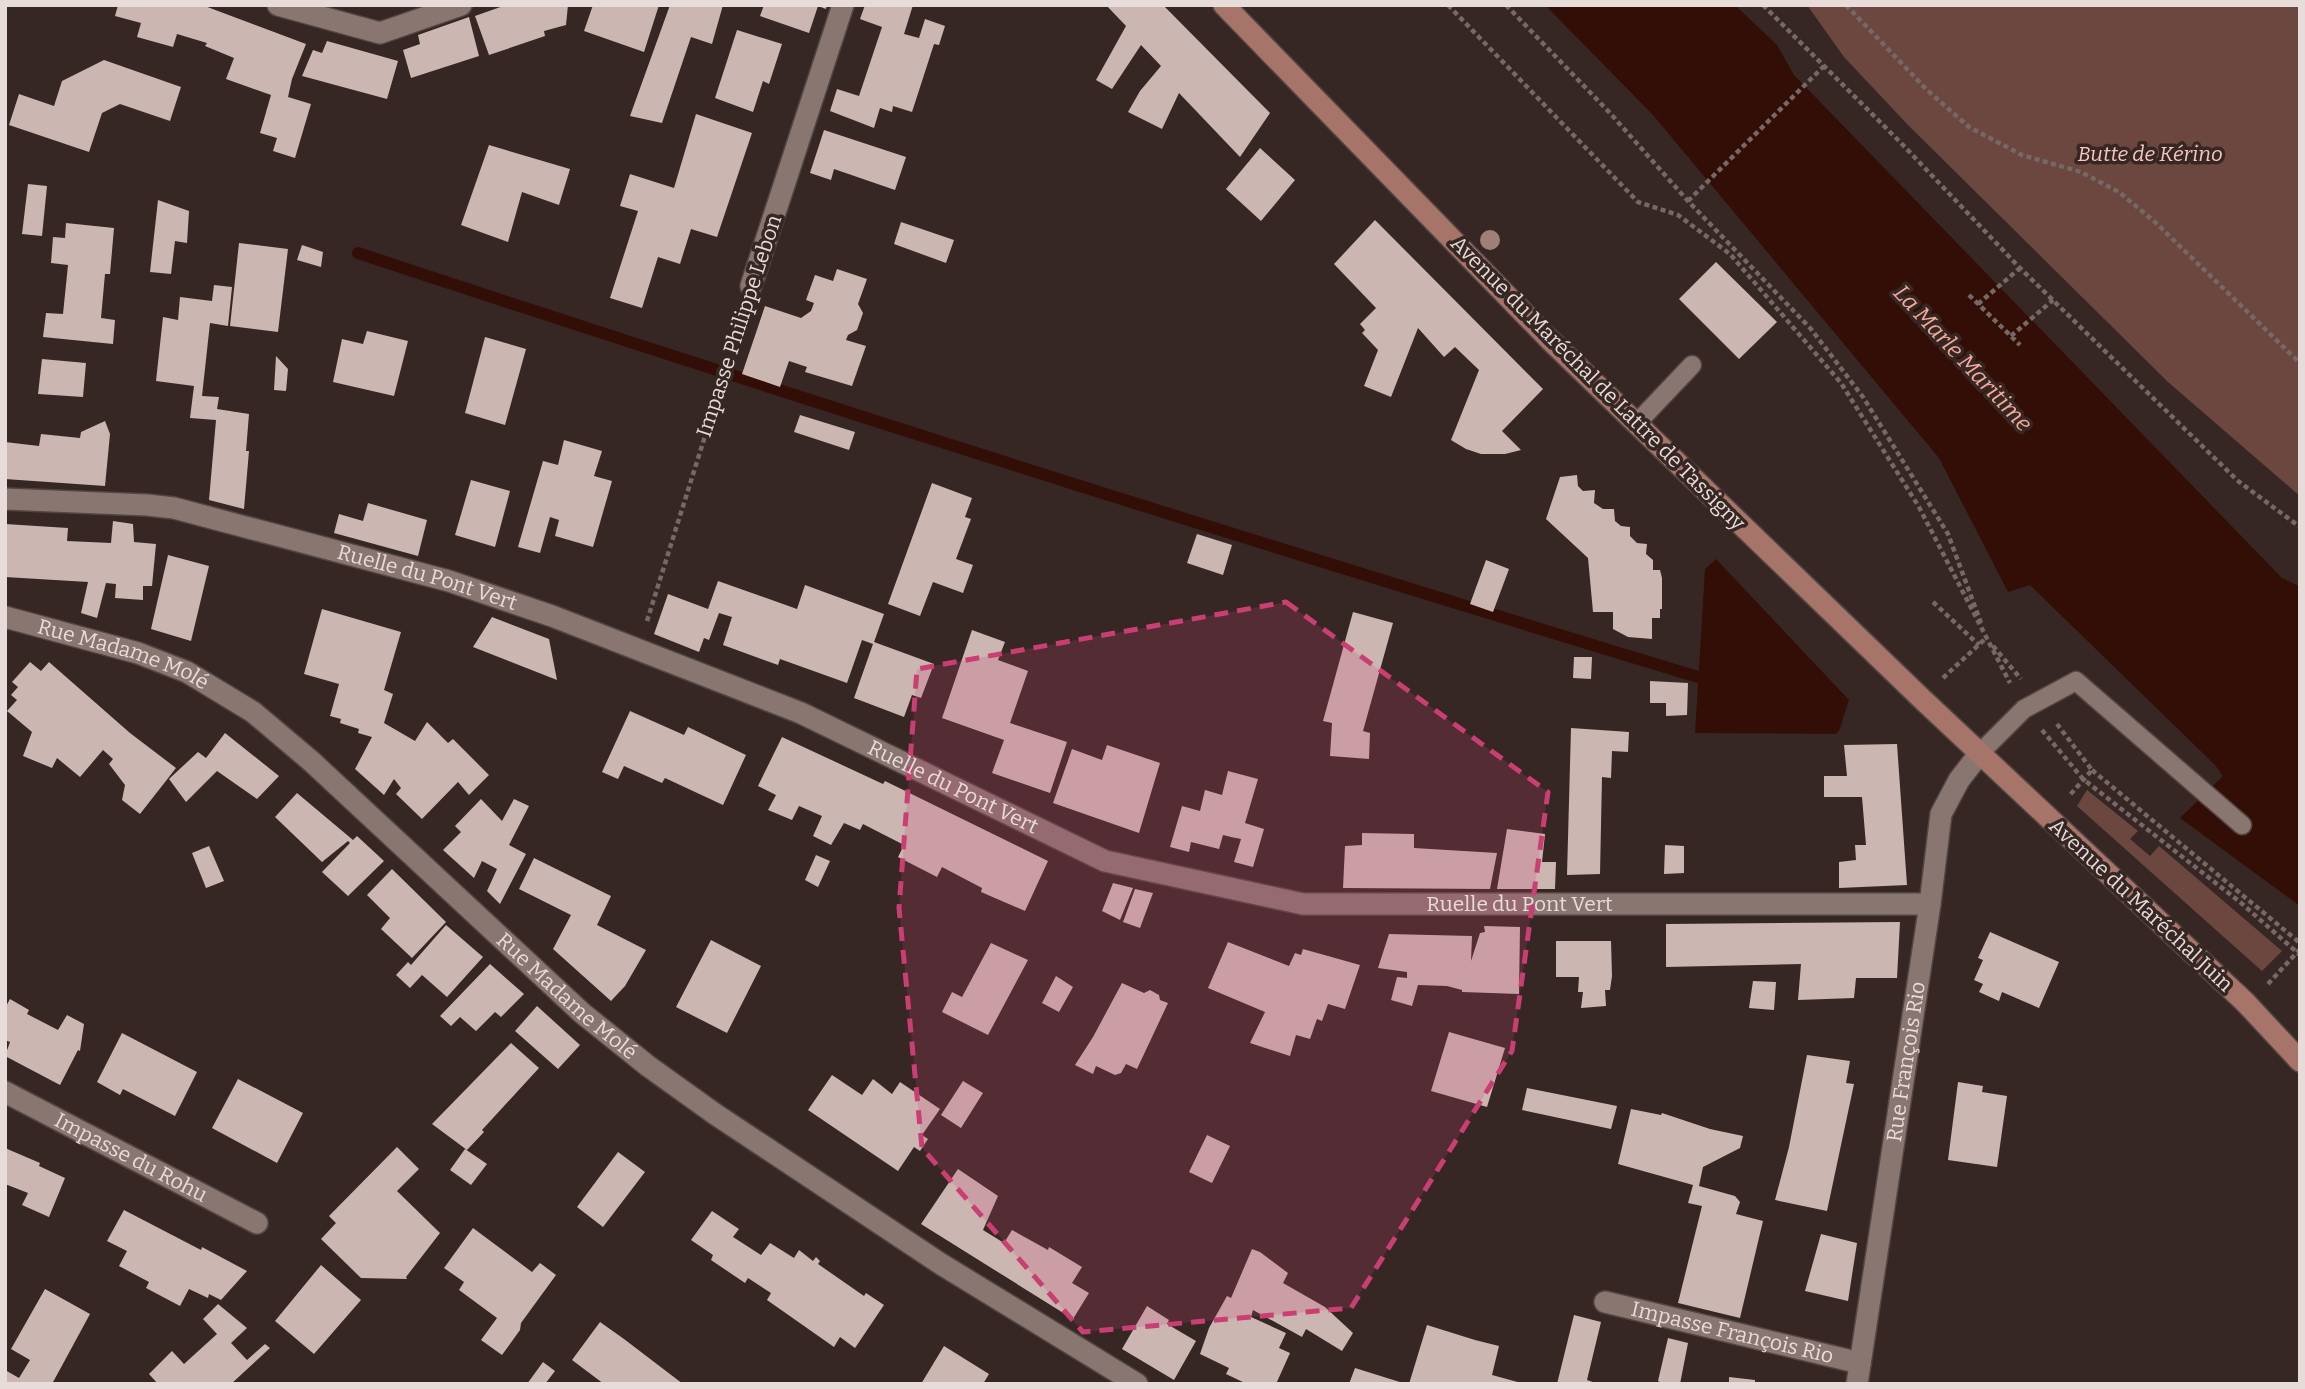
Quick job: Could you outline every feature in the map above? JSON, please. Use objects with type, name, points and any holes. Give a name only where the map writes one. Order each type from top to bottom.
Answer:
[{"type":"main road","name":"Avenue du Maréchal de Lattre de Tassigny","points":[[1224,5],[1550,340],[1980,753]]},
{"type":"main road","name":"Avenue du Maréchal Juin","points":[[1980,753],[2245,1002],[2300,1061]]},
{"type":"street","points":[[278,5],[380,33],[461,5]]},
{"type":"street","name":"Impasse Philippe Lebon","points":[[751,286],[843,5]]},
{"type":"street","name":"Ruelle du Pont Vert","points":[[5,499],[174,508],[449,581],[552,615],[801,713],[1105,861],[1303,904],[1930,904]]},
{"type":"street","name":"Rue Madame Molé","points":[[5,617],[138,653],[187,672],[253,712],[321,771],[582,1013],[648,1066],[715,1114],[941,1264],[1137,1384]]},
{"type":"street","name":"Rue François Rio","points":[[1859,1373],[1930,904],[1941,814],[1959,780],[1980,753]]},
{"type":"street","name":"Impasse du Rohu","points":[[5,1092],[257,1223]]},
{"type":"street","name":"Impasse François Rio","points":[[1605,1302],[1859,1373]]},
{"type":"lane","points":[[1637,423],[1692,365]]},
{"type":"lane","points":[[1980,753],[2032,705],[2077,681],[2242,825]]},
{"type":"path","points":[[1448,5],[1637,202],[1678,215],[1730,254],[1842,383],[1919,507],[1986,638],[2083,779],[2299,952],[2268,984]]},
{"type":"path","points":[[1506,5],[1811,329],[1863,397],[1948,534],[1986,638],[2032,705],[2092,770],[2300,943]]},
{"type":"path","points":[[1763,5],[2020,268],[2238,481],[2300,527]]},
{"type":"path","points":[[1846,5],[1927,90],[1969,127],[2022,155],[2081,172],[2119,192],[2155,222],[2300,363]]},
{"type":"path","points":[[1688,201],[1824,66]]},
{"type":"path","points":[[1978,304],[2020,268]]},
{"type":"path","name":"Impasse Philippe Lebon","points":[[638,648],[751,286]]},
{"type":"path","points":[[1969,295],[2020,345]]},
{"type":"path","points":[[2011,336],[2053,300]]},
{"type":"path","points":[[1933,602],[1979,645]]},
{"type":"path","points":[[1921,698],[1986,638]]},
{"type":"path","points":[[2083,779],[2092,770]]},
{"type":"highlighted area","points":[[1286,602],[1548,792],[1512,1051],[1351,1308],[1083,1332],[922,1148],[899,908],[917,669]]},
{"type":"green space","name":"Butte de Kérino","points":[[1807,5],[2300,5],[2300,496],[2168,382],[1909,126],[1844,57]]},
{"type":"green space","points":[[2087,790],[2138,831],[2130,839],[2150,856],[2159,846],[2282,951],[2262,971],[2077,806]]},
{"type":"water","name":"La Marle Maritime","points":[[1545,5],[1735,5],[1777,45],[1794,75],[2282,578],[2300,585],[2300,906],[2180,818],[2223,776],[2215,765],[2030,585],[2008,592],[1939,458],[1653,115]]},
{"type":"water","points":[[1716,559],[1849,700],[1836,734],[1695,733],[1705,569]]},
{"type":"building","points":[[118,5],[202,5],[306,44],[288,97],[311,104],[295,158],[273,151],[277,138],[260,133],[271,95],[226,79],[234,58],[205,46],[207,43],[177,34],[173,47],[137,37],[141,23],[115,16]]},
{"type":"building","points":[[506,5],[568,5],[566,25],[544,31],[545,36],[489,55],[475,16]]},
{"type":"building","points":[[593,5],[659,5],[644,52],[584,31]]},
{"type":"building","points":[[670,5],[723,5],[712,44],[691,37],[662,123],[630,116]]},
{"type":"building","points":[[764,5],[827,5],[826,9],[818,6],[809,33],[760,16]]},
{"type":"building","points":[[865,5],[913,5],[904,34],[919,38],[925,19],[945,26],[939,45],[934,44],[912,112],[893,106],[892,112],[880,108],[874,128],[830,111],[837,89],[859,96],[882,27],[860,19]]},
{"type":"building","points":[[1106,5],[1163,5],[1270,113],[1240,157],[1179,93],[1162,129],[1128,112],[1140,91],[1161,66],[1141,45],[1112,89],[1096,80],[1126,26]]},
{"type":"building","points":[[469,17],[479,56],[411,78],[403,50],[420,44],[418,35]]},
{"type":"building","points":[[737,30],[782,44],[769,84],[763,81],[753,112],[715,98]]},
{"type":"building","points":[[327,41],[398,61],[387,99],[302,76],[313,50],[322,53]]},
{"type":"building","points":[[104,60],[181,87],[170,121],[120,104],[102,113],[89,152],[9,125],[19,94],[54,106],[62,81]]},
{"type":"building","points":[[696,114],[752,133],[717,237],[691,229],[680,264],[658,257],[642,308],[610,298],[638,211],[620,206],[630,174],[674,188]]},
{"type":"building","points":[[824,130],[906,157],[895,190],[834,169],[831,180],[810,173]]},
{"type":"building","points":[[489,145],[570,169],[559,205],[522,192],[508,242],[461,225]]},
{"type":"building","points":[[1260,148],[1295,180],[1261,221],[1226,189]]},
{"type":"building","points":[[28,184],[47,186],[42,236],[22,234]]},
{"type":"building","points":[[158,200],[189,211],[187,243],[175,241],[171,274],[150,272]]},
{"type":"building","points":[[1375,220],[1543,389],[1502,431],[1521,450],[1505,454],[1481,454],[1451,440],[1479,370],[1455,347],[1444,357],[1418,328],[1391,397],[1364,386],[1378,350],[1362,333],[1365,330],[1360,324],[1376,308],[1334,264]]},
{"type":"building","points":[[901,222],[954,240],[946,263],[894,244]]},
{"type":"building","points":[[66,223],[114,228],[110,274],[105,274],[101,318],[115,320],[113,344],[43,337],[46,313],[63,314],[68,265],[51,263],[53,237],[65,238]]},
{"type":"building","points":[[239,243],[288,249],[278,332],[230,326]]},
{"type":"building","points":[[302,245],[323,252],[321,267],[297,260]]},
{"type":"building","points":[[1716,262],[1777,322],[1739,359],[1679,299]]},
{"type":"building","points":[[837,269],[867,279],[858,304],[863,313],[857,330],[848,335],[846,340],[866,346],[852,386],[805,372],[807,367],[789,361],[780,387],[742,374],[765,306],[801,318],[811,311],[814,303],[806,300],[815,275],[833,281]]},
{"type":"building","points":[[214,285],[232,287],[228,326],[210,323],[202,396],[219,397],[217,409],[249,414],[244,509],[209,500],[216,420],[190,418],[194,386],[156,381],[163,317],[178,320],[180,297],[212,301]]},
{"type":"building","points":[[367,331],[408,341],[394,396],[333,382],[342,339],[363,344]]},
{"type":"building","points":[[485,337],[526,349],[505,425],[465,413]]},
{"type":"building","points":[[276,356],[288,369],[286,391],[274,390]]},
{"type":"building","points":[[42,359],[86,363],[83,397],[38,394]]},
{"type":"building","points":[[800,415],[855,432],[849,450],[794,432]]},
{"type":"building","points":[[105,421],[110,434],[105,486],[5,479],[5,442],[39,446],[41,434],[80,438],[81,432]]},
{"type":"building","points":[[564,440],[602,451],[594,476],[612,481],[593,547],[555,536],[559,520],[550,517],[540,553],[518,547],[543,461],[558,465]]},
{"type":"building","points":[[1577,475],[1578,486],[1583,491],[1595,490],[1594,503],[1603,509],[1614,509],[1615,521],[1621,526],[1630,527],[1630,536],[1637,543],[1647,544],[1646,554],[1653,560],[1653,570],[1660,570],[1662,609],[1660,618],[1652,618],[1652,639],[1628,637],[1613,629],[1613,612],[1593,612],[1588,558],[1546,519],[1560,477]]},
{"type":"building","points":[[471,480],[510,491],[495,547],[455,535]]},
{"type":"building","points":[[932,483],[972,498],[965,517],[971,519],[956,559],[973,565],[963,593],[933,582],[920,616],[888,604]]},
{"type":"building","points":[[368,503],[427,520],[418,556],[334,533],[339,514],[363,521]]},
{"type":"building","points":[[113,521],[133,524],[134,542],[156,544],[152,586],[143,586],[143,600],[115,598],[116,584],[106,583],[97,618],[81,613],[88,582],[5,577],[5,524],[68,528],[67,541],[111,543]]},
{"type":"building","points":[[1197,534],[1232,545],[1223,575],[1187,563]]},
{"type":"building","points":[[168,555],[209,566],[191,641],[151,629]]},
{"type":"building","points":[[1486,560],[1509,569],[1493,612],[1470,604]]},
{"type":"building","points":[[718,581],[797,609],[805,585],[884,614],[874,642],[934,664],[921,698],[912,695],[904,717],[854,698],[873,644],[862,640],[847,683],[780,659],[778,665],[723,645],[732,617],[719,613],[709,640],[704,638],[699,652],[654,634],[668,594],[708,609]]},
{"type":"building","points":[[322,609],[401,632],[384,690],[393,694],[384,723],[415,741],[427,722],[448,743],[453,739],[489,775],[469,795],[458,782],[422,819],[396,794],[401,788],[394,779],[384,795],[355,769],[372,737],[358,733],[359,729],[340,723],[341,719],[330,716],[339,684],[304,674]]},
{"type":"building","points":[[1353,612],[1393,623],[1363,731],[1370,733],[1369,759],[1330,756],[1332,723],[1323,721]]},
{"type":"building","points":[[492,617],[549,639],[557,680],[473,647]]},
{"type":"building","points":[[972,630],[1005,642],[998,660],[1028,671],[1010,723],[1067,742],[1050,793],[992,773],[1004,740],[942,718]]},
{"type":"building","points":[[1574,657],[1592,657],[1591,679],[1573,678]]},
{"type":"building","points":[[30,662],[41,671],[49,662],[130,733],[176,768],[140,814],[122,800],[125,785],[109,764],[113,759],[103,750],[80,777],[57,758],[52,768],[23,756],[32,732],[7,711],[17,700],[11,695],[18,687],[12,682]]},
{"type":"building","points":[[1650,681],[1688,683],[1687,715],[1666,716],[1666,703],[1650,703]]},
{"type":"building","points":[[630,711],[684,735],[688,727],[746,755],[723,805],[665,778],[662,783],[624,766],[618,779],[602,772]]},
{"type":"building","points":[[1571,728],[1629,732],[1628,752],[1612,751],[1611,778],[1602,777],[1600,874],[1567,875]]},
{"type":"building","points":[[225,733],[279,776],[257,799],[217,771],[186,802],[169,779],[198,752],[206,758]]},
{"type":"building","points":[[782,737],[883,784],[885,781],[1048,861],[1025,911],[981,892],[982,888],[942,867],[937,877],[898,857],[904,845],[863,824],[860,830],[844,823],[831,845],[813,836],[822,816],[799,806],[792,820],[768,810],[776,795],[758,786]]},
{"type":"building","points":[[1897,744],[1907,885],[1839,888],[1839,862],[1856,860],[1855,845],[1866,845],[1862,797],[1824,797],[1824,776],[1847,776],[1844,745]]},
{"type":"building","points":[[1107,745],[1160,763],[1139,833],[1053,803],[1072,749],[1102,760]]},
{"type":"building","points":[[1228,771],[1258,779],[1245,823],[1264,829],[1253,867],[1234,862],[1241,839],[1223,835],[1219,849],[1191,842],[1189,852],[1170,847],[1182,806],[1200,811],[1205,790],[1222,795]]},
{"type":"building","points":[[297,793],[353,840],[357,836],[384,861],[348,896],[322,872],[350,843],[348,841],[322,862],[275,817]]},
{"type":"building","points":[[481,799],[502,821],[514,799],[529,806],[509,845],[526,854],[500,904],[487,891],[497,869],[482,861],[474,878],[443,850],[461,832],[455,826]]},
{"type":"building","points":[[1507,829],[1545,834],[1542,862],[1556,862],[1555,889],[1497,889]]},
{"type":"building","points":[[1362,833],[1414,834],[1414,848],[1497,853],[1490,889],[1343,888],[1345,846],[1362,845]]},
{"type":"building","points":[[1665,845],[1684,846],[1684,873],[1664,874]]},
{"type":"building","points":[[209,846],[224,881],[206,888],[192,853]]},
{"type":"building","points":[[816,855],[830,861],[818,887],[805,880]]},
{"type":"building","points":[[534,858],[611,896],[597,925],[646,950],[625,986],[611,1001],[553,949],[571,915],[519,889]]},
{"type":"building","points":[[392,869],[446,922],[412,958],[381,929],[390,918],[367,895]]},
{"type":"building","points":[[1113,883],[1133,888],[1120,920],[1102,911]]},
{"type":"building","points":[[1135,889],[1153,893],[1140,928],[1123,922]]},
{"type":"building","points":[[1900,922],[1897,978],[1856,978],[1854,998],[1798,1000],[1801,964],[1666,967],[1666,924]]},
{"type":"building","points":[[446,925],[483,957],[447,997],[422,975],[410,988],[396,975],[408,962],[411,965]]},
{"type":"building","points":[[1484,926],[1520,927],[1519,994],[1462,992],[1447,986],[1418,985],[1412,1006],[1391,1000],[1397,977],[1407,978],[1407,972],[1378,968],[1389,934],[1472,936],[1471,961],[1480,933],[1485,932]]},
{"type":"building","points":[[1990,932],[2059,962],[2039,1008],[2002,992],[1999,1001],[1979,992],[1983,984],[1974,980],[1983,960],[1978,958]]},
{"type":"building","points":[[711,940],[761,966],[727,1033],[676,1007]]},
{"type":"building","points":[[1556,941],[1611,941],[1612,976],[1610,990],[1605,990],[1606,1006],[1581,1008],[1583,992],[1578,992],[1579,977],[1556,977]]},
{"type":"building","points":[[1228,942],[1289,966],[1295,953],[1301,955],[1303,949],[1360,965],[1345,1009],[1328,1004],[1322,1021],[1317,1019],[1310,1039],[1296,1035],[1290,1056],[1250,1043],[1265,1012],[1208,988]]},
{"type":"building","points":[[991,943],[1028,960],[988,1035],[942,1012],[952,992],[962,997]]},
{"type":"building","points":[[490,964],[524,994],[501,1017],[495,1012],[476,1031],[460,1017],[451,1026],[440,1016]]},
{"type":"building","points":[[1056,976],[1073,987],[1059,1012],[1042,1003]]},
{"type":"building","points":[[1753,981],[1776,982],[1774,1010],[1749,1008]]},
{"type":"building","points":[[1122,983],[1144,993],[1150,990],[1159,995],[1160,1000],[1168,1003],[1137,1069],[1126,1064],[1121,1073],[1115,1075],[1096,1066],[1093,1074],[1075,1065]]},
{"type":"building","points":[[10,999],[29,1010],[27,1014],[58,1030],[67,1015],[84,1024],[80,1051],[78,1050],[60,1085],[5,1056],[10,1042],[5,1040],[5,1008]]},
{"type":"building","points":[[537,1006],[580,1045],[558,1069],[515,1031]]},
{"type":"building","points":[[1449,1032],[1505,1048],[1487,1107],[1431,1091]]},
{"type":"building","points":[[122,1033],[197,1072],[175,1116],[123,1089],[120,1095],[97,1082]]},
{"type":"building","points":[[511,1043],[539,1068],[467,1150],[432,1124]]},
{"type":"building","points":[[1807,1055],[1850,1061],[1846,1083],[1854,1084],[1827,1211],[1775,1200],[1789,1147]]},
{"type":"building","points":[[832,1075],[862,1095],[873,1079],[892,1094],[900,1082],[940,1109],[922,1135],[928,1139],[920,1151],[914,1147],[898,1171],[808,1110]]},
{"type":"building","points":[[238,1079],[303,1113],[277,1163],[212,1128]]},
{"type":"building","points":[[963,1081],[983,1093],[961,1128],[941,1115]]},
{"type":"building","points":[[1958,1082],[1983,1086],[1982,1092],[2007,1096],[1997,1167],[1948,1160]]},
{"type":"building","points":[[1527,1088],[1617,1106],[1611,1129],[1522,1110]]},
{"type":"building","points":[[1631,1109],[1661,1115],[1662,1113],[1710,1129],[1743,1136],[1740,1148],[1703,1167],[1699,1186],[1735,1196],[1740,1202],[1736,1214],[1763,1221],[1740,1318],[1678,1303],[1702,1206],[1688,1203],[1693,1185],[1618,1164]]},
{"type":"building","points":[[1207,1135],[1230,1146],[1212,1183],[1189,1172]]},
{"type":"building","points":[[397,1147],[419,1169],[397,1191],[440,1233],[407,1279],[361,1278],[321,1239],[336,1223],[329,1216]]},
{"type":"building","points":[[5,1148],[40,1163],[39,1166],[65,1178],[49,1217],[22,1205],[28,1193],[5,1184]]},
{"type":"building","points":[[465,1149],[487,1164],[471,1185],[450,1170]]},
{"type":"building","points":[[618,1152],[645,1172],[603,1227],[577,1207]]},
{"type":"building","points":[[958,1169],[998,1196],[983,1230],[1004,1243],[1012,1230],[1048,1250],[1049,1247],[1082,1267],[1072,1283],[1089,1293],[1073,1319],[921,1224]]},
{"type":"building","points":[[124,1210],[247,1271],[221,1300],[209,1294],[208,1298],[189,1289],[180,1306],[146,1288],[149,1282],[119,1266],[127,1251],[107,1241]]},
{"type":"building","points":[[712,1211],[739,1229],[733,1237],[761,1255],[770,1243],[794,1258],[799,1250],[813,1261],[816,1257],[820,1261],[818,1264],[864,1296],[866,1293],[884,1305],[855,1348],[840,1337],[834,1347],[767,1300],[771,1293],[748,1278],[745,1283],[711,1260],[713,1255],[691,1240]]},
{"type":"building","points":[[473,1228],[532,1272],[540,1263],[556,1275],[521,1323],[520,1330],[502,1355],[481,1340],[497,1318],[459,1290],[464,1282],[444,1268]]},
{"type":"building","points":[[1821,1234],[1857,1243],[1848,1301],[1805,1291]]},
{"type":"building","points":[[1252,1249],[1288,1273],[1283,1283],[1325,1307],[1353,1333],[1342,1351],[1306,1329],[1302,1337],[1253,1310],[1251,1317],[1286,1333],[1279,1348],[1290,1353],[1276,1384],[1247,1384],[1226,1374],[1229,1368],[1200,1354],[1209,1328],[1227,1296],[1231,1298]]},
{"type":"building","points":[[321,1265],[361,1300],[314,1354],[275,1321]]},
{"type":"building","points":[[45,1289],[90,1314],[52,1384],[5,1384],[5,1370],[19,1378],[30,1360],[11,1349]]},
{"type":"building","points":[[218,1304],[247,1328],[231,1343],[247,1360],[265,1344],[270,1348],[231,1384],[158,1384],[149,1374],[172,1351],[184,1364],[217,1334],[203,1319]]},
{"type":"building","points":[[1147,1306],[1169,1320],[1167,1324],[1196,1341],[1174,1380],[1122,1349]]},
{"type":"building","points":[[1574,1315],[1601,1322],[1587,1380],[1598,1384],[1557,1384]]},
{"type":"building","points":[[600,1322],[683,1384],[604,1384],[572,1360]]},
{"type":"building","points":[[1427,1325],[1499,1346],[1492,1375],[1525,1384],[1409,1384]]},
{"type":"building","points":[[1668,1338],[1688,1343],[1680,1384],[1663,1384],[1658,1381]]},
{"type":"building","points":[[944,1346],[989,1374],[983,1384],[921,1384]]},
{"type":"building","points":[[543,1362],[555,1371],[545,1384],[527,1384]]},
{"type":"building","points":[[1355,1368],[1403,1383],[1403,1384],[1349,1384]]},
{"type":"building","points":[[1729,1377],[1755,1380],[1755,1384],[1729,1384]]},
{"type":"waterway","points":[[358,253],[1027,469],[1698,677]]}]
